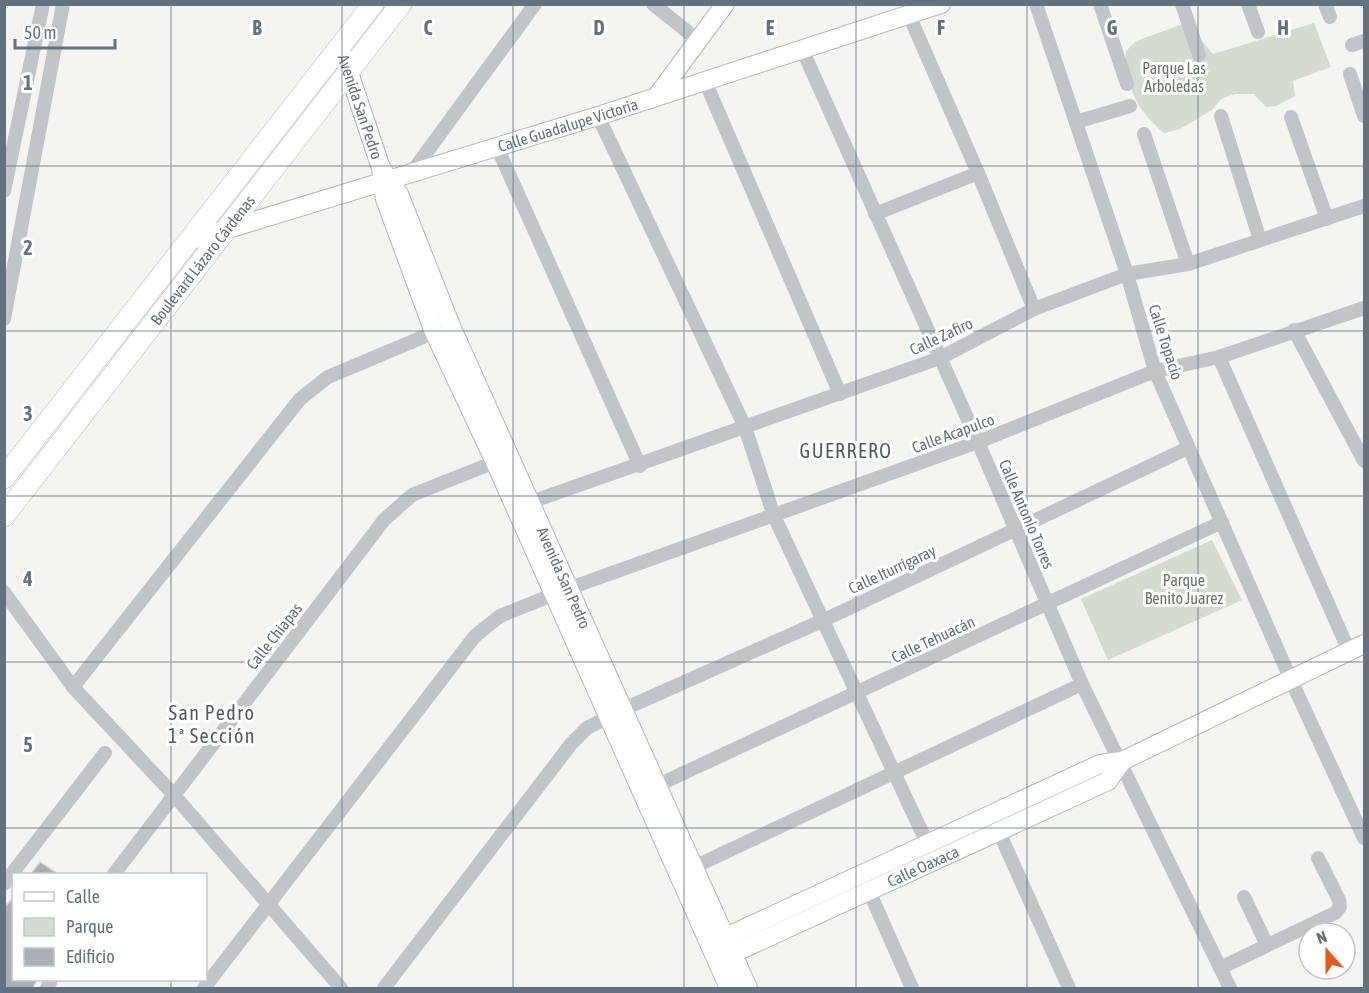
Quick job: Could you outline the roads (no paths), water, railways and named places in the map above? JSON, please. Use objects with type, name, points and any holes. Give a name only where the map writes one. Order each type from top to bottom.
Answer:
[{"type":"main road","name":"Boulevard Lázaro Cárdenas","points":[[4,478],[192,240],[373,4]]},
{"type":"main road","name":"Boulevard Lázaro Cárdenas","points":[[6,511],[401,4]]},
{"type":"street","points":[[29,195],[5,190],[43,4]]},
{"type":"street","points":[[4,318],[29,195],[63,4]]},
{"type":"street","points":[[412,172],[535,4]]},
{"type":"street","points":[[653,4],[699,41]]},
{"type":"street","points":[[657,96],[725,4]]},
{"type":"street","name":"Calle Guadalupe Victoria","points":[[192,240],[223,232],[384,176],[412,172],[598,116],[941,4]]},
{"type":"street","name":"Calle Topacio","points":[[1036,4],[1127,274],[1155,371],[1291,680],[1365,838]]},
{"type":"street","points":[[1100,4],[1127,84]]},
{"type":"street","points":[[1182,4],[1200,55]]},
{"type":"street","points":[[1248,4],[1258,32]]},
{"type":"street","points":[[909,15],[1034,309]]},
{"type":"street","name":"Avenida San Pedro","points":[[340,46],[384,176],[385,199],[443,329],[495,462],[562,591],[720,949],[748,988]]},
{"type":"street","name":"Calle Antonio Torres","points":[[802,49],[978,442],[1082,684],[1122,761],[1230,988]]},
{"type":"street","points":[[1350,74],[1365,116]]},
{"type":"street","points":[[705,81],[840,394]]},
{"type":"street","points":[[1076,122],[1130,106]]},
{"type":"street","points":[[598,116],[745,427],[774,516],[928,845]]},
{"type":"street","points":[[1221,116],[1260,240]]},
{"type":"street","points":[[1292,117],[1327,219]]},
{"type":"street","points":[[1144,134],[1188,264]]},
{"type":"street","points":[[497,147],[640,466]]},
{"type":"street","points":[[875,214],[978,173]]},
{"type":"street","name":"Calle Zafiro","points":[[531,502],[640,466],[940,358],[1034,309],[1127,274],[1188,264],[1365,206]]},
{"type":"street","name":"Calle Acapulco","points":[[204,988],[475,636],[500,616],[562,591],[978,442],[1155,371],[1219,357],[1365,308]]},
{"type":"street","points":[[73,687],[300,399],[328,377],[443,329]]},
{"type":"street","name":"Avenida San Pedro","points":[[443,329],[531,502],[562,591]]},
{"type":"street","points":[[1294,330],[1365,461]]},
{"type":"street","points":[[1219,357],[1357,648]]},
{"type":"street","name":"Calle Iturrigaray","points":[[384,988],[571,744],[587,728],[824,620],[1188,448]]},
{"type":"street","name":"Calle Chiapas","points":[[115,873],[384,520],[412,495],[495,462]]},
{"type":"street","name":"Calle Tehuacán","points":[[658,785],[1222,522]]},
{"type":"street","points":[[4,592],[73,687],[173,794],[340,988]]},
{"type":"street","name":"Calle Oaxaca","points":[[720,949],[971,824],[1100,765],[1122,761],[1357,648]]},
{"type":"street","points":[[694,867],[1082,684]]},
{"type":"street","name":"Avenida San Pedro","points":[[616,713],[658,785],[694,867],[720,949],[729,988]]},
{"type":"street","points":[[12,873],[105,753]]},
{"type":"street","name":"Calle Oaxaca","points":[[720,949],[869,891],[999,832],[1108,781],[1122,761]]},
{"type":"street","points":[[971,824],[978,841]]},
{"type":"street","points":[[999,832],[1069,988]]},
{"type":"street","points":[[1220,968],[1335,913],[1340,907],[1339,900],[1318,858]]},
{"type":"street","points":[[869,891],[912,988]]},
{"type":"street","points":[[1244,897],[1267,945]]},
{"type":"district","name":"GUERRERO","points":[[846,451]]},
{"type":"district","name":"San Pedro 1ª Sección","points":[[212,724]]},
{"type":"park label","name":"Parque Las Arboledas","points":[[1174,77]]},
{"type":"park label","name":"Parque Benito Juarez","points":[[1184,589]]}]
